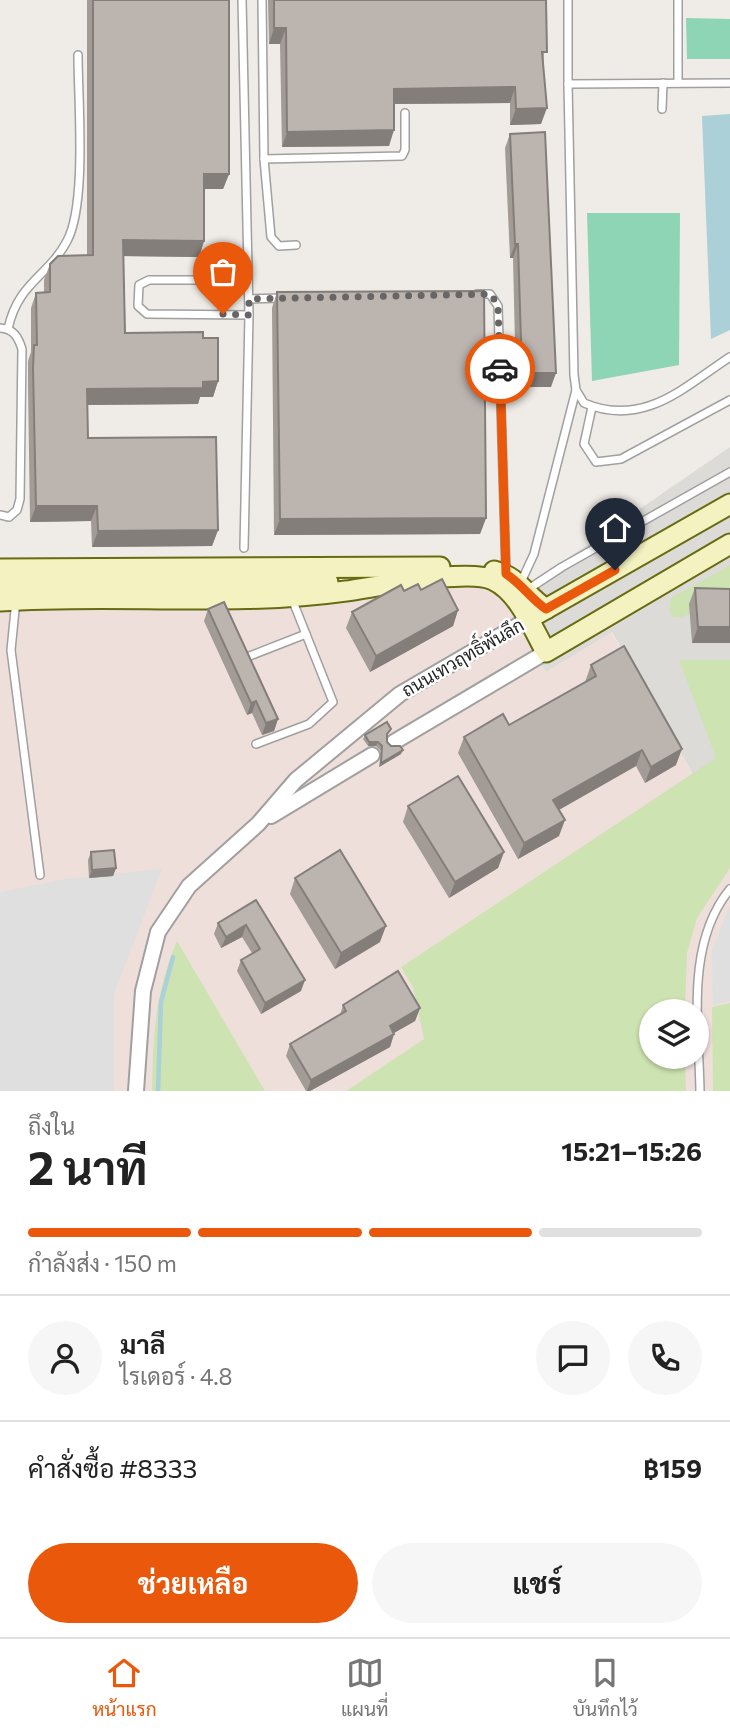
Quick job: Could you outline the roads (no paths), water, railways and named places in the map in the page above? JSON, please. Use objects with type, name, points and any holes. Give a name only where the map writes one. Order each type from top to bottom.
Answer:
[{"type":"street","name":"ถนนเทวฤทธิ์พันลึก","points":[[136,1091],[143,991],[158,932],[189,886],[258,824],[296,780],[400,694],[730,504]]},
{"type":"street","name":"ถนนเทวฤทธิ์พันลึก","points":[[394,742],[730,544]]},
{"type":"street","points":[[0,585],[306,583],[438,567]]},
{"type":"street","points":[[0,569],[438,567],[518,583],[546,609]]},
{"type":"street","points":[[8,600],[292,599],[439,578],[477,577],[492,579],[506,588],[546,652]]},
{"type":"street","name":"ถนนเทวฤทธิ์พันลึก","points":[[258,824],[372,755]]},
{"type":"lane","points":[[242,0],[249,299],[244,548]]},
{"type":"lane","points":[[262,0],[264,159],[271,237],[279,246],[296,245]]},
{"type":"lane","points":[[518,583],[534,554],[576,390],[568,0]]},
{"type":"lane","points":[[678,0],[678,83]]},
{"type":"lane","points":[[0,515],[9,516],[18,510],[20,499],[22,349],[18,337],[4,328],[13,305],[67,242],[78,209],[78,55]]},
{"type":"lane","points":[[662,108],[663,83]]},
{"type":"lane","points":[[568,84],[730,83]]},
{"type":"lane","points":[[264,159],[402,156],[405,150],[405,113]]},
{"type":"lane","points":[[248,280],[149,280],[139,285],[138,306],[147,314],[249,315]]},
{"type":"lane","points":[[464,295],[491,294],[498,306],[518,583]]},
{"type":"lane","points":[[249,299],[289,298]]},
{"type":"lane","points":[[576,390],[584,403],[619,411],[663,400],[684,391],[730,357]]},
{"type":"lane","points":[[593,407],[584,444],[596,463],[608,463],[621,459],[730,400]]},
{"type":"lane","points":[[518,583],[730,472]]},
{"type":"lane","points":[[256,744],[309,723],[333,702],[292,599]]},
{"type":"lane","points":[[8,600],[11,650],[40,875]]},
{"type":"lane","points":[[247,657],[306,634]]},
{"type":"lane","points":[[699,1091],[700,957],[716,910],[730,889]]},
{"type":"water","points":[[730,114],[730,330],[711,339],[702,116]]},
{"type":"waterway","points":[[158,1091],[161,1002],[173,957]]}]
